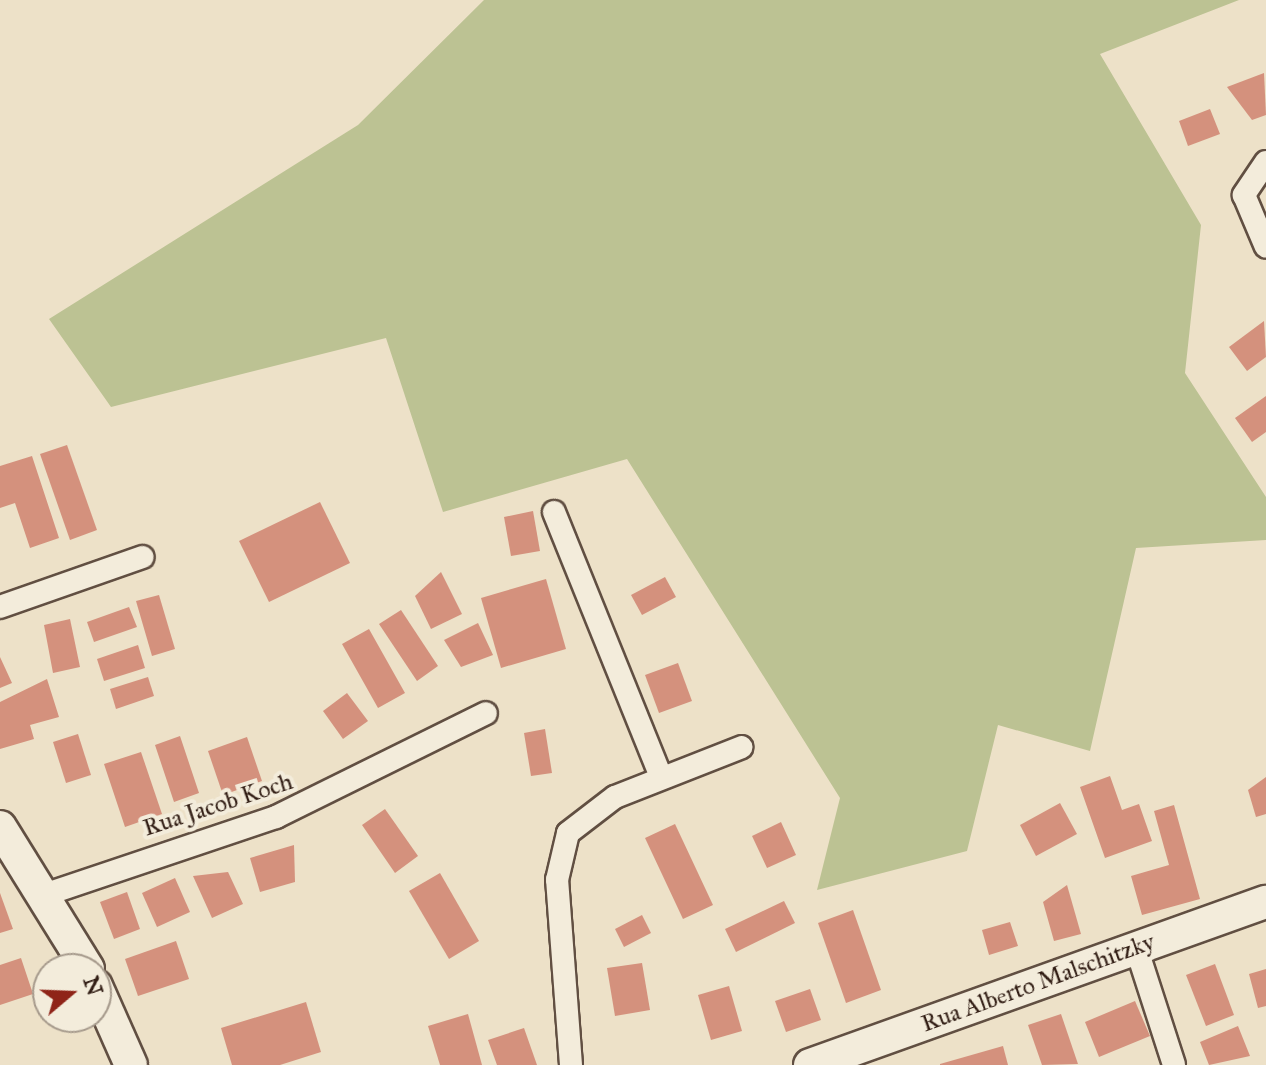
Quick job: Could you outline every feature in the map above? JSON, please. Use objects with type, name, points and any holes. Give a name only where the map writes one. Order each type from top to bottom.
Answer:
[{"type":"street","points":[[1266,162],[1244,195],[1266,247]]},
{"type":"street","points":[[554,512],[661,777]]},
{"type":"street","points":[[0,607],[143,557]]},
{"type":"street","name":"Rua Jacob Koch","points":[[47,894],[276,817],[486,713]]},
{"type":"street","points":[[571,1065],[558,859],[568,833],[591,812],[661,777],[742,747]]},
{"type":"street","points":[[0,827],[47,894],[79,953]]},
{"type":"street","name":"Rua Alberto Malschitzky","points":[[810,1065],[1266,902]]},
{"type":"street","points":[[1136,947],[1174,1065]]},
{"type":"street","points":[[112,1022],[131,1065]]},
{"type":"green space","points":[[484,0],[1239,0],[1100,54],[1201,225],[1185,373],[1266,497],[1266,540],[1136,548],[1090,751],[998,725],[967,851],[817,890],[840,798],[627,459],[443,512],[386,338],[111,407],[49,319],[358,125]]},
{"type":"building","points":[[1264,73],[1266,115],[1252,120],[1227,87]]},
{"type":"building","points":[[1210,109],[1220,134],[1188,146],[1179,121]]},
{"type":"building","points":[[1264,321],[1266,357],[1247,371],[1229,347]]},
{"type":"building","points":[[1266,396],[1266,432],[1252,442],[1235,418]]},
{"type":"building","points":[[67,445],[97,530],[70,540],[40,454]]},
{"type":"building","points":[[32,456],[59,538],[30,548],[15,503],[0,508],[0,466]]},
{"type":"building","points":[[320,502],[350,563],[269,602],[239,541]]},
{"type":"building","points":[[533,511],[540,551],[511,556],[504,517]]},
{"type":"building","points":[[441,572],[462,614],[431,629],[415,596]]},
{"type":"building","points":[[665,577],[676,597],[642,615],[631,595]]},
{"type":"building","points":[[546,579],[566,649],[501,668],[481,598]]},
{"type":"building","points":[[159,595],[175,649],[152,656],[136,601]]},
{"type":"building","points":[[129,607],[137,627],[94,642],[87,622]]},
{"type":"building","points":[[401,610],[438,666],[417,681],[379,624]]},
{"type":"building","points":[[70,619],[80,667],[53,673],[44,625]]},
{"type":"building","points":[[478,623],[493,655],[461,667],[444,640]]},
{"type":"building","points":[[369,629],[405,693],[378,708],[342,644]]},
{"type":"building","points":[[138,645],[145,668],[104,681],[97,659]]},
{"type":"building","points":[[0,657],[12,683],[0,688]]},
{"type":"building","points":[[678,663],[692,701],[659,713],[645,675]]},
{"type":"building","points":[[148,677],[154,696],[116,709],[110,689]]},
{"type":"building","points":[[47,679],[59,717],[30,725],[34,739],[0,749],[0,702]]},
{"type":"building","points":[[347,693],[368,721],[343,739],[323,711]]},
{"type":"building","points":[[545,729],[552,773],[531,776],[524,733]]},
{"type":"building","points":[[78,734],[91,775],[66,783],[53,742]]},
{"type":"building","points":[[180,736],[199,793],[174,802],[155,745]]},
{"type":"building","points":[[247,737],[262,781],[223,795],[208,751]]},
{"type":"building","points":[[141,752],[162,814],[125,827],[104,764]]},
{"type":"building","points":[[1110,776],[1122,810],[1139,804],[1152,841],[1105,858],[1080,787]]},
{"type":"building","points":[[1266,777],[1266,814],[1256,817],[1248,790]]},
{"type":"building","points":[[1060,803],[1077,834],[1036,856],[1020,825]]},
{"type":"building","points":[[1174,805],[1200,899],[1142,915],[1131,876],[1169,865],[1154,811]]},
{"type":"building","points":[[385,809],[418,856],[395,873],[362,825]]},
{"type":"building","points":[[781,822],[796,855],[767,868],[752,836]]},
{"type":"building","points":[[675,824],[713,905],[683,919],[645,838]]},
{"type":"building","points":[[294,845],[295,882],[260,892],[250,858]]},
{"type":"building","points":[[228,872],[243,904],[212,918],[193,876]]},
{"type":"building","points":[[440,873],[479,941],[449,959],[409,891]]},
{"type":"building","points":[[175,878],[190,912],[157,927],[142,893]]},
{"type":"building","points":[[1067,885],[1081,934],[1054,941],[1043,902]]},
{"type":"building","points":[[127,892],[140,929],[114,939],[100,902]]},
{"type":"building","points":[[0,893],[13,929],[0,933]]},
{"type":"building","points":[[784,901],[795,923],[736,952],[725,929]]},
{"type":"building","points":[[853,910],[881,990],[846,1003],[818,923]]},
{"type":"building","points":[[642,915],[651,933],[624,947],[615,929]]},
{"type":"building","points":[[1010,922],[1018,946],[989,955],[982,930]]},
{"type":"building","points":[[176,941],[189,979],[138,996],[125,959]]},
{"type":"building","points":[[21,958],[32,994],[0,1005],[0,965]]},
{"type":"building","points":[[642,963],[650,1010],[615,1016],[607,968]]},
{"type":"building","points":[[1215,964],[1234,1015],[1206,1026],[1186,975]]},
{"type":"building","points":[[1266,969],[1266,1006],[1258,1008],[1249,974]]},
{"type":"building","points":[[729,986],[742,1031],[711,1040],[698,995]]},
{"type":"building","points":[[810,989],[821,1020],[786,1032],[775,1001]]},
{"type":"building","points":[[1135,1001],[1150,1036],[1099,1057],[1085,1022]]},
{"type":"building","points":[[306,1002],[321,1052],[280,1065],[232,1065],[221,1028]]},
{"type":"building","points":[[468,1014],[482,1065],[440,1065],[428,1026]]},
{"type":"building","points":[[1061,1014],[1078,1064],[1042,1065],[1028,1025]]},
{"type":"building","points":[[1238,1026],[1250,1056],[1209,1065],[1200,1042]]},
{"type":"building","points":[[524,1028],[537,1065],[497,1065],[488,1040]]},
{"type":"building","points":[[1003,1046],[1008,1065],[940,1065],[940,1064]]}]
